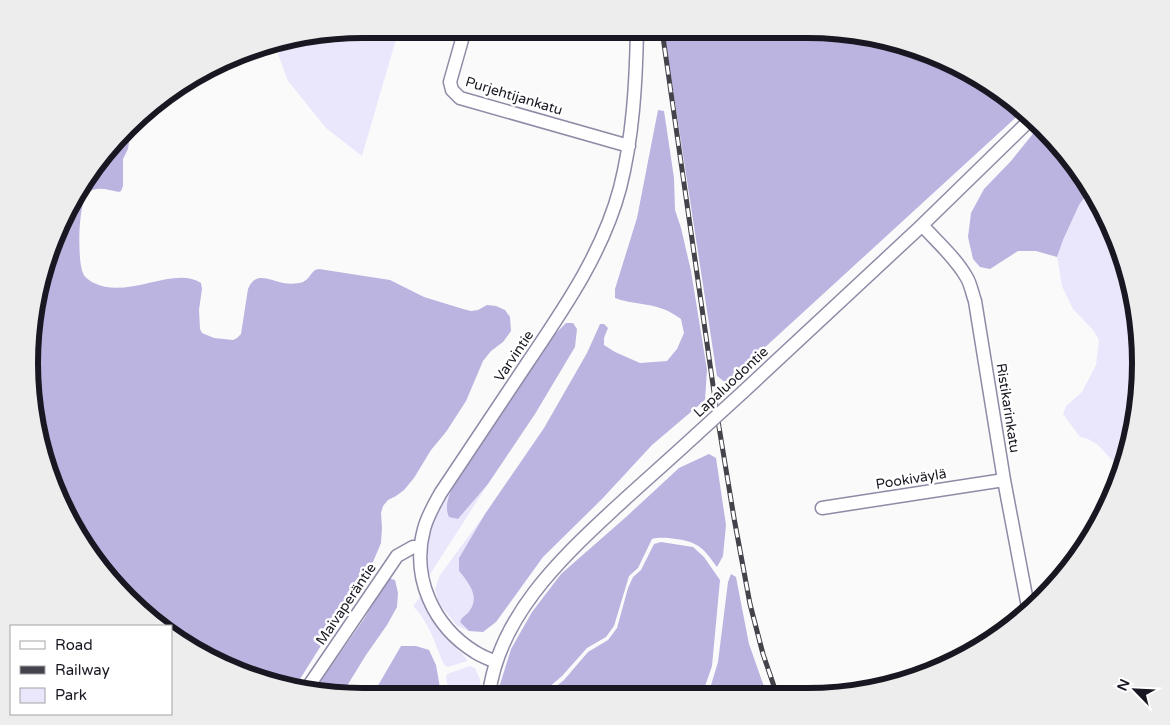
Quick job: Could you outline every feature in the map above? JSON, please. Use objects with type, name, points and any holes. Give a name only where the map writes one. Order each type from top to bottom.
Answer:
[{"type":"street","name":"Purjehtijankatu","points":[[462,38],[450,82],[452,90],[460,98],[628,146]]},
{"type":"street","name":"Varvintie","points":[[496,662],[477,653],[450,632],[437,615],[429,600],[420,567],[420,547],[424,527],[440,494],[566,306],[598,247],[611,217],[620,189],[628,146],[637,38]]},
{"type":"street","name":"Lapaluodontie","points":[[490,688],[496,662],[514,623],[525,605],[557,565],[588,534],[922,225],[1027,123]]},
{"type":"street","name":"Ristikarinkatu","points":[[922,225],[957,263],[968,279],[975,301],[1004,480],[1027,602]]},
{"type":"street","name":"Pookiväylä","points":[[822,508],[1004,480]]},
{"type":"street","name":"Maivaperäntie","points":[[311,683],[397,556],[413,547],[420,547]]},
{"type":"green space","points":[[396,38],[362,156],[326,128],[288,81],[278,54],[285,47],[320,40]]},
{"type":"green space","points":[[1086,195],[1108,238],[1121,278],[1130,320],[1132,384],[1126,426],[1117,462],[1111,459],[1098,445],[1080,437],[1063,414],[1066,406],[1082,392],[1096,365],[1099,340],[1093,330],[1073,309],[1062,286],[1057,257],[1079,205]]},
{"type":"green space","points":[[488,484],[429,576],[428,550],[432,526],[453,486],[448,500],[458,519]]},
{"type":"green space","points":[[485,514],[459,558],[459,571],[472,589],[474,600],[469,612],[460,622],[469,631],[457,626],[439,603],[435,589],[440,575]]},
{"type":"green space","points":[[420,597],[445,635],[467,661],[448,667],[444,665],[428,627],[414,607]]},
{"type":"green space","points":[[470,666],[475,668],[480,679],[481,688],[448,688],[447,674]]},
{"type":"shaded area","points":[[665,38],[829,38],[871,44],[912,55],[951,71],[988,92],[1018,115],[726,383],[717,376]]},
{"type":"shaded area","points":[[267,52],[260,56],[250,58]]},
{"type":"shaded area","points":[[658,110],[664,111],[674,178],[675,210],[691,271],[707,370],[705,400],[652,445],[602,499],[543,557],[496,622],[483,632],[469,631],[460,622],[469,612],[474,600],[472,589],[459,571],[459,558],[485,514],[544,428],[587,353],[600,324],[604,324],[608,328],[604,338],[604,345],[640,363],[667,361],[677,349],[684,333],[681,319],[668,311],[615,298],[615,289],[637,218]]},
{"type":"shaded area","points":[[1035,131],[1052,148],[1086,195],[1079,205],[1057,257],[1036,251],[1018,251],[990,269],[980,267],[973,259],[968,237],[971,213],[984,189],[1011,161]]},
{"type":"shaded area","points":[[126,140],[129,142],[123,159],[123,186],[121,191],[92,190],[85,197],[79,244],[81,266],[84,274],[92,282],[107,287],[121,288],[178,278],[190,279],[201,283],[199,310],[202,333],[214,338],[233,340],[241,334],[248,289],[254,280],[263,278],[283,283],[298,283],[305,281],[315,270],[319,269],[390,280],[424,297],[471,311],[478,310],[487,305],[496,306],[505,310],[510,317],[511,331],[503,342],[491,351],[483,361],[466,401],[446,432],[431,450],[414,478],[404,490],[388,500],[383,506],[381,513],[381,543],[364,583],[339,617],[299,681],[238,663],[182,633],[148,607],[118,577],[92,543],[62,487],[49,447],[40,405],[38,341],[40,320],[55,258],[71,219],[92,182]]},
{"type":"shaded area","points":[[566,323],[573,323],[577,329],[575,347],[535,414],[488,484],[458,519],[449,517],[447,505],[453,486],[553,336]]},
{"type":"shaded area","points":[[709,454],[716,458],[726,525],[723,556],[717,567],[696,544],[667,538],[652,539],[638,568],[629,576],[614,626],[606,637],[587,648],[562,676],[548,688],[499,688],[511,649],[532,612],[561,574],[679,468]]},
{"type":"shaded area","points":[[661,542],[693,547],[704,557],[720,580],[712,666],[704,688],[554,688],[564,680],[588,652],[608,640],[617,628],[628,588],[633,577],[641,570],[654,544]]},
{"type":"shaded area","points":[[731,574],[736,577],[749,644],[765,688],[710,688],[718,662],[728,582]]},
{"type":"shaded area","points":[[388,578],[395,580],[398,593],[397,607],[346,687],[318,685],[364,619]]},
{"type":"shaded area","points":[[401,646],[416,646],[429,650],[436,665],[440,688],[376,688]]},
{"type":"railway","points":[[663,38],[719,427],[734,518],[750,604],[763,654],[775,688]]}]
